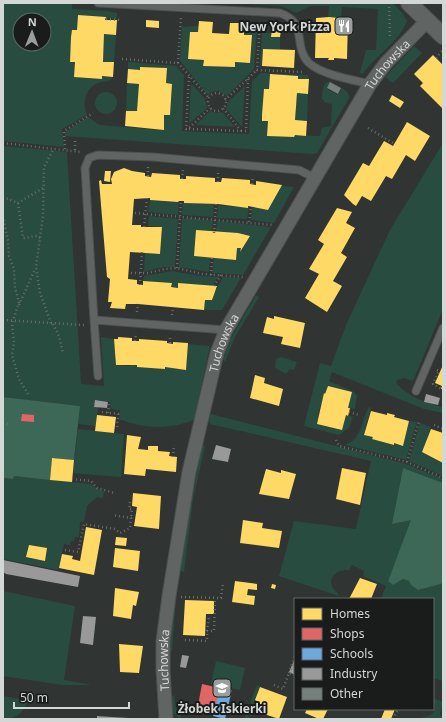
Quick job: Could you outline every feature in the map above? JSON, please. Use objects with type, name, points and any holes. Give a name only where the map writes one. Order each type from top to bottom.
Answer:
[{"type":"street","points":[[409,3],[428,21],[442,44]]},
{"type":"street","name":"Tuchowska","points":[[166,719],[163,690],[163,641],[171,582],[189,472],[217,353],[226,330],[370,84],[386,63],[428,21]]},
{"type":"lane","points":[[98,3],[280,12],[291,17],[298,26],[302,48],[310,63],[333,74],[370,84]]},
{"type":"lane","points":[[98,376],[85,168],[89,158],[98,155],[153,157],[299,170],[315,178]]},
{"type":"lane","points":[[94,322],[226,330]]},
{"type":"lane","points":[[416,391],[443,328]]},
{"type":"path","points":[[389,3],[391,42]]},
{"type":"path","points":[[181,16],[178,63],[208,98],[210,108],[218,111],[223,108],[225,100],[257,70],[260,21]]},
{"type":"path","points":[[106,19],[120,20]]},
{"type":"path","points":[[436,58],[442,44]]},
{"type":"path","points":[[122,59],[178,63]]},
{"type":"path","points":[[257,70],[308,72]]},
{"type":"path","points":[[188,129],[186,129],[189,76]]},
{"type":"path","points":[[188,129],[246,131],[248,79]]},
{"type":"path","points":[[208,98],[216,93],[222,95],[225,100]]},
{"type":"path","points":[[188,129],[210,108]]},
{"type":"path","points":[[223,108],[241,131]]},
{"type":"path","points":[[65,149],[64,131],[93,113]]},
{"type":"path","points":[[368,128],[393,143]]},
{"type":"path","points":[[74,150],[75,139]]},
{"type":"path","points":[[3,144],[74,150],[81,152],[89,158]]},
{"type":"path","points":[[54,148],[44,167],[43,216],[36,267],[40,293],[59,336],[63,354]]},
{"type":"path","points":[[148,167],[148,176]]},
{"type":"path","points":[[182,179],[183,168]]},
{"type":"path","points":[[218,170],[218,182]]},
{"type":"path","points":[[252,184],[253,173]]},
{"type":"path","points":[[18,203],[43,188]]},
{"type":"path","points":[[3,197],[18,203]]},
{"type":"path","points":[[144,227],[147,198]]},
{"type":"path","points":[[177,268],[181,201]]},
{"type":"path","points":[[18,203],[23,238],[37,236],[40,238]]},
{"type":"path","points":[[214,233],[216,204]]},
{"type":"path","points":[[249,222],[251,207]]},
{"type":"path","points":[[135,213],[272,224],[285,230]]},
{"type":"path","points":[[3,216],[8,241],[9,256],[14,269],[18,305]]},
{"type":"path","points":[[140,285],[142,252]]},
{"type":"path","points":[[211,275],[212,257]]},
{"type":"path","points":[[28,394],[19,379],[12,355],[14,342],[12,328],[18,305],[36,267]]},
{"type":"path","points":[[131,273],[140,274],[177,268],[211,275],[242,277],[254,282]]},
{"type":"path","points":[[214,286],[221,275]]},
{"type":"path","points":[[3,320],[78,326],[94,322]]},
{"type":"path","points":[[435,369],[439,371],[433,384],[443,390]]},
{"type":"path","points":[[108,413],[109,404]]},
{"type":"path","points":[[102,412],[118,414],[117,428]]},
{"type":"path","points":[[349,412],[359,415]]},
{"type":"path","points":[[407,462],[419,421]]},
{"type":"path","points":[[3,423],[9,424]]},
{"type":"path","points":[[434,425],[443,429]]},
{"type":"path","points":[[336,440],[339,446],[407,462],[443,478]]},
{"type":"path","points":[[173,457],[174,445]]},
{"type":"path","points":[[72,479],[91,480],[97,488],[115,493]]},
{"type":"path","points":[[65,550],[78,552],[84,524],[115,529],[120,533],[130,528],[132,509],[129,509],[130,502]]},
{"type":"path","points":[[112,515],[131,518]]},
{"type":"path","points":[[177,596],[221,598],[223,583]]},
{"type":"path","points":[[207,631],[214,632],[216,598]]},
{"type":"path","points":[[185,640],[207,640],[209,617]]},
{"type":"path","points":[[274,685],[283,689],[294,659]]},
{"type":"path","points":[[289,673],[294,675]]},
{"type":"path","points":[[249,719],[255,703]]},
{"type":"path","points":[[393,719],[398,710]]},
{"type":"green space","points":[[3,3],[72,3],[72,9],[117,13],[117,19],[78,15],[77,30],[72,30],[70,61],[75,62],[74,77],[101,79],[102,76],[113,77],[108,81],[92,86],[89,89],[85,102],[87,115],[62,129],[64,147],[3,141]]},
{"type":"green space","points":[[229,3],[393,3],[407,21],[393,42],[362,75],[360,72],[366,50],[376,50],[378,9],[342,7],[341,19],[328,19],[329,6],[310,6],[297,13],[281,6]]},
{"type":"green space","points":[[198,26],[198,32],[190,32],[188,59],[204,60],[203,66],[234,67],[235,62],[250,63],[252,35],[244,35],[244,30],[257,31],[254,69],[227,96],[218,91],[213,91],[208,95],[180,61],[182,27]]},
{"type":"green space","points":[[262,33],[271,33],[271,37],[280,37],[280,49],[263,49],[262,66],[260,66]]},
{"type":"green space","points":[[104,34],[116,35],[114,62],[103,62]]},
{"type":"green space","points":[[414,46],[422,53],[393,83],[385,77]]},
{"type":"green space","points":[[128,62],[176,66],[184,75],[182,131],[249,134],[252,81],[261,73],[308,75],[309,79],[298,79],[297,76],[270,74],[269,89],[264,89],[268,121],[267,136],[320,136],[322,128],[331,126],[332,104],[326,103],[322,99],[324,85],[328,82],[331,81],[327,89],[338,95],[342,88],[348,93],[349,98],[317,153],[313,154],[65,136],[65,132],[88,117],[100,125],[163,130],[164,115],[170,115],[172,84],[166,83],[167,68],[140,67],[140,70],[128,69]]},
{"type":"green space","points":[[127,83],[139,84],[137,111],[126,111]]},
{"type":"green space","points":[[191,83],[205,99],[207,108],[189,124]]},
{"type":"green space","points":[[245,86],[242,127],[226,109],[228,102]]},
{"type":"green space","points":[[102,92],[110,92],[117,99],[117,107],[110,114],[102,114],[95,107],[95,99]]},
{"type":"green space","points":[[297,93],[308,94],[307,121],[295,120]]},
{"type":"green space","points":[[210,111],[217,113],[222,112],[235,127],[196,125]]},
{"type":"green space","points":[[443,143],[443,309],[413,381],[404,378],[397,380],[396,383],[406,392],[418,399],[443,407],[443,413],[424,409],[332,372],[329,381],[354,392],[357,396],[355,409],[348,408],[352,392],[328,386],[318,414],[317,424],[341,430],[346,415],[353,417],[349,428],[339,435],[304,426],[320,363],[331,366],[346,325],[390,230]]},
{"type":"green space","points":[[3,146],[67,152],[81,384],[104,386],[101,337],[114,339],[116,365],[130,366],[130,364],[137,365],[137,367],[165,367],[186,370],[187,344],[210,346],[194,420],[166,427],[138,425],[119,419],[120,410],[110,409],[111,402],[95,400],[94,407],[98,407],[96,426],[78,424],[80,406],[3,397]]},
{"type":"green space","points":[[281,186],[294,187],[274,223],[251,220],[252,207],[268,210]]},
{"type":"green space","points":[[150,200],[179,201],[178,215],[148,212]]},
{"type":"green space","points":[[183,201],[184,203],[214,204],[213,217],[182,215]]},
{"type":"green space","points":[[218,204],[220,206],[249,207],[247,219],[217,218]]},
{"type":"green space","points":[[149,216],[178,219],[175,267],[163,267],[144,272],[145,253],[160,254],[162,227],[148,226]]},
{"type":"green space","points":[[189,218],[213,221],[212,232],[194,256],[210,257],[209,272],[179,267],[182,219]]},
{"type":"green space","points":[[217,221],[271,227],[243,275],[212,273],[214,257],[236,260],[237,248],[241,248],[239,254],[250,236],[216,233]]},
{"type":"green space","points":[[172,271],[201,276],[218,277],[212,286],[178,283],[178,288],[171,287],[171,283],[143,281],[144,276]]},
{"type":"green space","points":[[223,277],[241,278],[222,310],[204,310],[205,300],[212,300],[213,295]]},
{"type":"green space","points":[[256,295],[259,297],[235,337],[225,362],[223,359],[230,340]]},
{"type":"green space","points":[[281,357],[297,362],[294,370],[290,369],[286,374],[275,368],[276,359]]},
{"type":"green space","points":[[3,397],[80,406],[74,460],[52,458],[50,480],[14,476],[13,479],[3,478]]},
{"type":"green space","points":[[369,407],[371,408],[364,434],[373,437],[373,439],[393,445],[394,443],[403,446],[409,421],[417,422],[406,460],[345,445],[351,442],[358,434]]},
{"type":"green space","points":[[211,414],[406,464],[443,479],[443,483],[403,468],[392,524],[412,519],[388,581],[393,585],[403,579],[409,581],[411,585],[418,590],[441,584],[443,581],[443,681],[434,678],[434,598],[381,598],[386,586],[363,576],[364,571],[352,565],[349,570],[338,572],[333,576],[331,582],[332,586],[339,596],[279,576],[294,521],[356,529],[371,461],[210,424],[209,416]]},
{"type":"green space","points":[[420,423],[431,427],[422,452],[443,463],[443,476],[409,461]]},
{"type":"green space","points":[[78,429],[124,434],[121,477],[73,473]]},
{"type":"green space","points":[[202,445],[205,446],[193,499],[184,572],[181,571],[180,566]]},
{"type":"green space","points":[[403,468],[443,483],[443,581],[441,584],[418,590],[411,585],[409,581],[403,579],[393,585],[388,581],[411,520],[392,524]]},
{"type":"green space","points":[[14,476],[91,484],[97,489],[104,491],[103,498],[97,497],[87,506],[84,522],[80,522],[79,537],[75,537],[74,541],[71,541],[70,545],[64,544],[58,570],[3,559],[3,478],[13,479]]},
{"type":"green space","points":[[3,591],[75,606],[64,680],[92,685],[62,685],[3,676]]},
{"type":"green space","points":[[176,598],[172,651],[169,650],[174,599]]},
{"type":"green space","points":[[216,661],[245,668],[240,690],[211,684]]},
{"type":"green space","points":[[257,685],[260,687],[247,719],[244,719]]},
{"type":"green space","points":[[174,695],[176,709],[181,714],[180,719],[171,711],[171,697]]},
{"type":"green space","points":[[3,696],[25,700],[27,703],[18,715],[3,719]]},
{"type":"green space","points":[[434,698],[443,702],[440,714],[443,716],[443,719],[417,719],[431,715],[435,705]]},
{"type":"building: Homes","points":[[78,15],[106,17],[105,20],[117,20],[116,35],[104,34],[103,62],[114,62],[113,77],[102,76],[102,79],[74,77],[75,62],[70,62],[71,37],[72,30],[77,30]]},
{"type":"building: Homes","points":[[329,17],[348,19],[347,59],[334,58],[334,60],[328,60],[329,58],[315,58],[316,18]]},
{"type":"building: Homes","points":[[146,20],[159,21],[159,28],[146,27]]},
{"type":"building: Homes","points":[[199,21],[213,22],[212,33],[229,34],[230,23],[244,23],[244,35],[252,35],[250,63],[235,62],[235,67],[203,66],[204,60],[188,59],[190,32],[198,32]]},
{"type":"building: Homes","points":[[272,29],[281,30],[280,37],[271,37]]},
{"type":"building: Homes","points":[[263,49],[295,50],[294,68],[262,66]]},
{"type":"building: Homes","points":[[433,55],[443,65],[443,109],[420,86],[423,83],[414,74]]},
{"type":"building: Homes","points":[[140,67],[167,68],[166,83],[172,84],[170,115],[164,115],[164,130],[125,126],[126,111],[137,111],[139,84],[127,83],[128,69],[140,70]]},
{"type":"building: Homes","points":[[270,74],[298,76],[298,79],[309,79],[308,94],[297,93],[295,120],[307,121],[306,136],[267,136],[268,121],[262,121],[262,115],[264,89],[269,89]]},
{"type":"building: Homes","points":[[392,95],[404,102],[400,108],[389,101]]},
{"type":"building: Homes","points":[[407,122],[430,136],[415,161],[406,155],[392,179],[386,176],[371,201],[362,196],[356,206],[344,195],[363,163],[369,166],[384,141],[393,146]]},
{"type":"building: Homes","points":[[124,168],[145,173],[145,176],[151,177],[152,173],[180,175],[180,179],[186,179],[186,176],[215,178],[215,182],[221,182],[222,178],[250,180],[250,184],[256,185],[256,181],[282,185],[268,210],[248,206],[248,208],[218,204],[184,203],[184,201],[150,200],[150,198],[134,199],[132,225],[141,225],[141,227],[162,227],[160,254],[130,252],[128,279],[137,280],[137,284],[143,285],[143,281],[172,283],[171,287],[178,288],[178,283],[217,286],[212,300],[205,300],[204,310],[138,304],[126,304],[125,309],[110,308],[112,302],[108,302],[110,279],[107,277],[99,181],[101,180],[102,184],[112,184],[111,179],[114,172]]},
{"type":"building: Homes","points":[[105,171],[111,171],[110,182],[104,181]]},
{"type":"building: Homes","points":[[337,208],[352,212],[346,223],[355,228],[341,253],[347,257],[333,281],[342,286],[327,312],[305,298],[319,274],[309,269],[324,244],[318,240]]},
{"type":"building: Homes","points":[[196,230],[238,233],[250,236],[240,252],[241,248],[237,248],[236,260],[194,256]]},
{"type":"building: Homes","points":[[274,316],[305,323],[300,348],[281,344],[283,337],[263,333],[267,317],[274,319]]},
{"type":"building: Homes","points":[[118,337],[132,338],[132,341],[139,341],[139,339],[167,341],[167,343],[173,344],[173,342],[188,343],[186,370],[165,367],[165,369],[137,367],[137,365],[116,365],[114,339],[118,339]]},
{"type":"building: Homes","points":[[443,365],[443,389],[441,389],[442,386],[435,383]]},
{"type":"building: Homes","points":[[255,375],[265,378],[264,383],[283,389],[279,406],[250,398]]},
{"type":"building: Homes","points":[[328,386],[352,392],[348,408],[350,408],[348,416],[346,415],[342,430],[317,424],[324,393],[325,394]]},
{"type":"building: Homes","points":[[371,411],[387,415],[387,413],[395,415],[394,417],[409,421],[403,446],[372,439],[373,437],[364,435]]},
{"type":"building: Homes","points":[[97,415],[116,417],[114,433],[95,431]]},
{"type":"building: Homes","points":[[431,429],[443,433],[443,463],[422,452]]},
{"type":"building: Homes","points":[[127,435],[141,437],[138,449],[148,450],[148,446],[158,446],[158,451],[170,452],[169,456],[177,457],[176,472],[146,469],[145,476],[124,474]]},
{"type":"building: Homes","points":[[52,458],[74,460],[72,482],[50,480]]},
{"type":"building: Homes","points":[[342,468],[366,473],[360,505],[336,499]]},
{"type":"building: Homes","points":[[266,469],[281,473],[281,470],[296,474],[289,499],[259,494]]},
{"type":"building: Homes","points":[[133,493],[161,496],[159,529],[134,526],[137,507],[132,506]]},
{"type":"building: Homes","points":[[243,520],[263,523],[262,528],[282,531],[279,548],[240,543]]},
{"type":"building: Homes","points":[[86,527],[102,530],[94,575],[59,568],[62,554],[73,556],[72,559],[80,561]]},
{"type":"building: Homes","points":[[116,537],[127,538],[126,546],[115,545]]},
{"type":"building: Homes","points":[[29,545],[47,548],[45,561],[26,557]]},
{"type":"building: Homes","points":[[115,548],[140,551],[138,571],[113,567]]},
{"type":"building: Homes","points":[[360,578],[377,584],[371,598],[350,598]]},
{"type":"building: Homes","points":[[235,581],[257,584],[257,590],[248,589],[247,595],[255,596],[254,605],[232,602]]},
{"type":"building: Homes","points":[[272,584],[276,585],[275,589],[271,588]]},
{"type":"building: Homes","points":[[115,588],[139,592],[136,606],[133,605],[131,619],[113,616]]},
{"type":"building: Homes","points":[[185,600],[214,601],[214,614],[206,614],[205,636],[183,635]]},
{"type":"building: Homes","points":[[119,644],[143,646],[139,673],[120,672]]},
{"type":"building: Homes","points":[[260,687],[287,697],[279,719],[255,711],[258,702],[255,700]]},
{"type":"building: Homes","points":[[306,710],[328,710],[323,719],[319,719],[305,713]]},
{"type":"building: Homes","points":[[385,710],[395,710],[391,719],[381,719]]},
{"type":"building: Shops","points":[[22,414],[34,415],[34,422],[21,421]]},
{"type":"building: Shops","points":[[202,684],[220,688],[214,715],[197,711]]},
{"type":"building: Schools","points":[[220,688],[232,690],[225,719],[213,716]]},
{"type":"building: Industry","points":[[426,394],[440,398],[438,405],[424,402]]},
{"type":"building: Industry","points":[[95,400],[108,402],[107,408],[94,407]]},
{"type":"building: Industry","points":[[216,445],[231,449],[228,462],[212,459]]},
{"type":"building: Industry","points":[[3,560],[80,576],[78,587],[6,574],[3,572]]},
{"type":"building: Industry","points":[[83,616],[96,617],[93,645],[80,643]]},
{"type":"building: Industry","points":[[182,655],[189,656],[186,668],[180,667]]},
{"type":"building: Industry","points":[[294,660],[294,674],[289,672]]},
{"type":"building: Industry","points":[[97,716],[112,717],[129,718],[97,719]]},
{"type":"building: Other","points":[[330,82],[341,88],[338,94],[327,88]]},
{"type":"place","name":"New York Pizza","points":[[344,26]]},
{"type":"place","name":"Żłobek Iskierki","points":[[222,688]]}]
